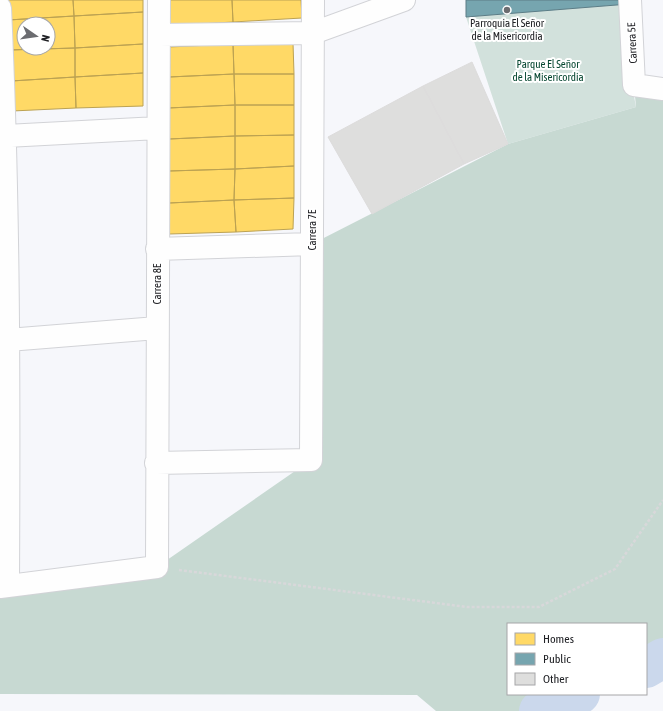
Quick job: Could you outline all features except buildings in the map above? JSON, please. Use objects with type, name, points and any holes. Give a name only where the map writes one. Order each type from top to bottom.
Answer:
[{"type":"street","name":"Carrera 8E","points":[[157,567],[156,463],[159,0]]},
{"type":"street","name":"Carrera 7E","points":[[156,463],[311,460],[313,0]]},
{"type":"street","points":[[158,35],[313,33],[404,0]]},
{"type":"street","name":"Carrera 5E","points":[[630,0],[634,85],[663,89]]},
{"type":"street","points":[[0,8],[6,136],[4,240],[8,340],[4,453],[4,586],[157,567]]},
{"type":"street","points":[[6,136],[158,128]]},
{"type":"street","points":[[157,249],[312,244]]},
{"type":"street","points":[[8,340],[157,328]]},
{"type":"path","points":[[157,567],[467,607],[539,607],[615,569],[663,500]]},
{"type":"green space","name":"Parque El Señor de la Misericordia","points":[[629,4],[632,86],[636,107],[508,144],[466,17]]},
{"type":"shaded area","points":[[634,85],[663,89],[663,658],[647,667],[647,623],[507,623],[507,695],[577,695],[549,705],[539,711],[436,711],[417,695],[0,694],[0,587],[157,567],[311,460],[312,244],[508,144],[636,107]]},
{"type":"waterway","points":[[647,667],[663,658]]},
{"type":"waterway","points":[[539,711],[549,705],[577,695]]},
{"type":"place","name":"Parroquia El Señor de la Misericordia","points":[[507,10]]}]
